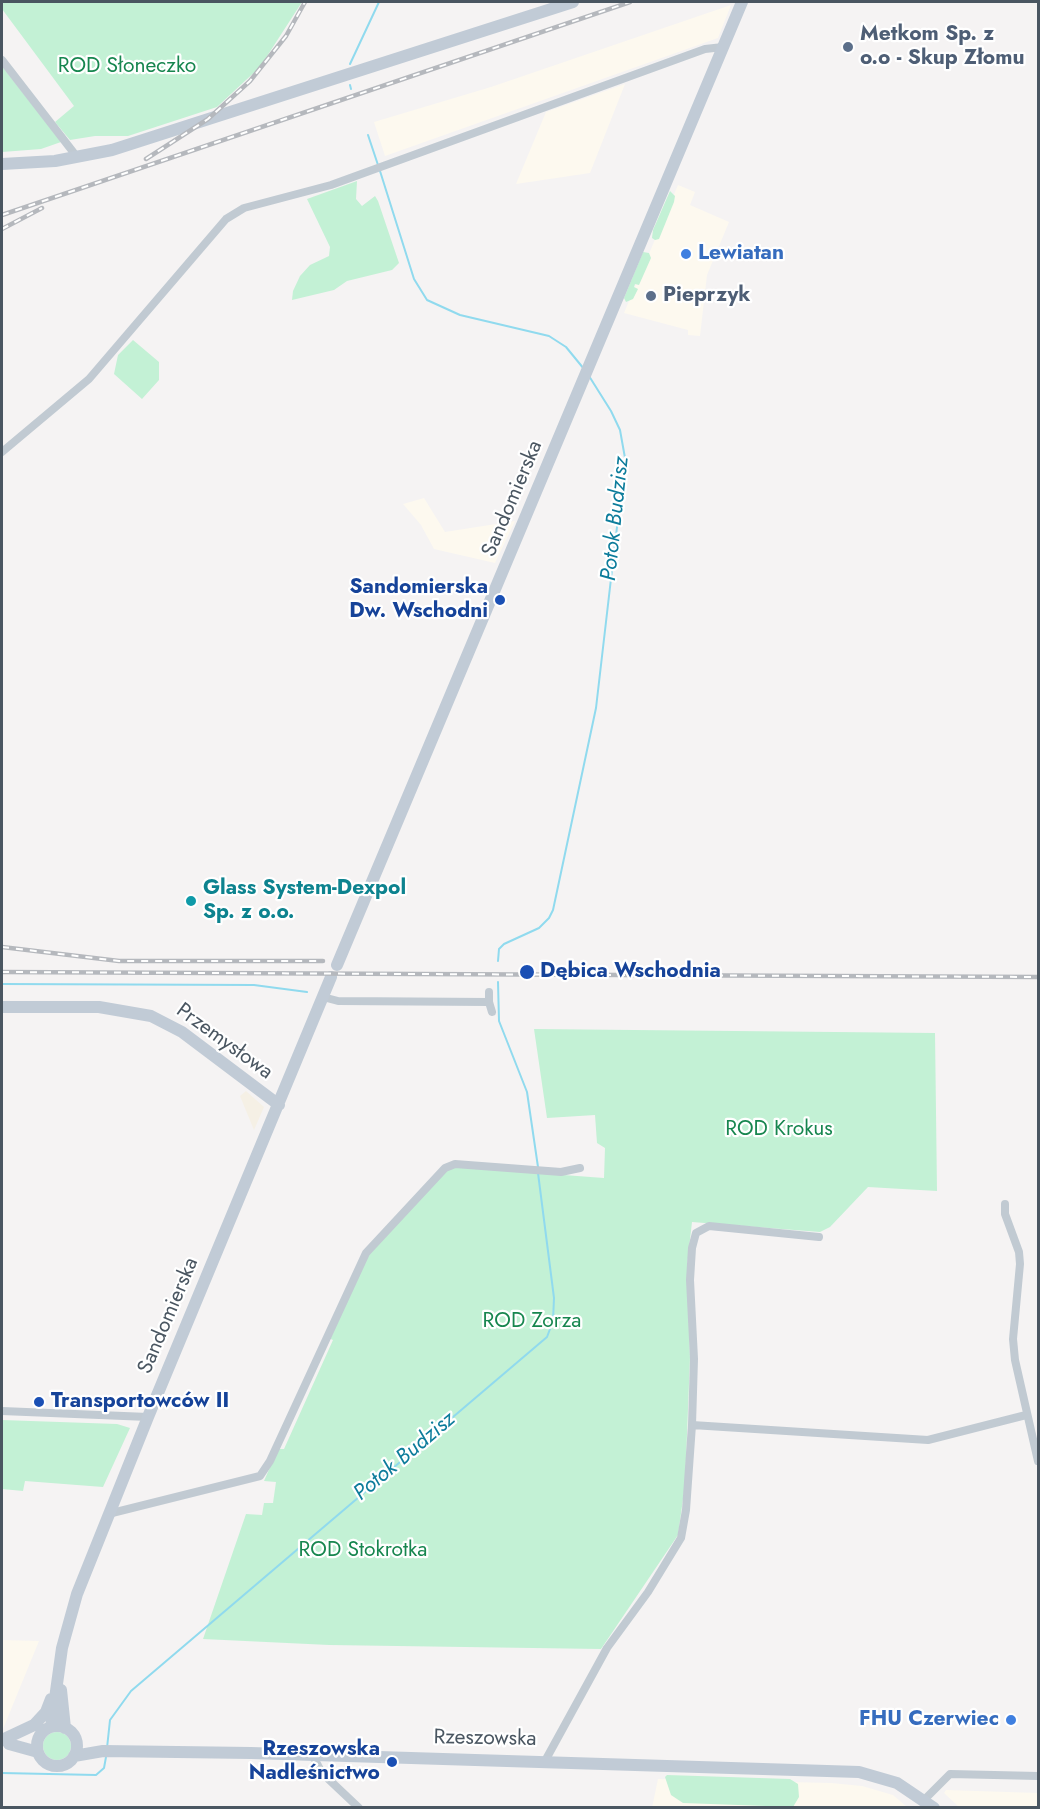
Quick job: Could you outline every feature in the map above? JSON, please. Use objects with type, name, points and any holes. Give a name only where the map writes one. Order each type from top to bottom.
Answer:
[{"type":"street","points":[[2,164],[77,158],[112,150],[573,2]]},
{"type":"street","name":"Sandomierska","points":[[337,965],[742,2]]},
{"type":"street","points":[[2,452],[89,379],[226,219],[243,208],[331,185],[694,53],[723,47]]},
{"type":"street","points":[[2,60],[77,158]]},
{"type":"street","name":"Sandomierska","points":[[59,1675],[62,1648],[77,1594],[108,1514],[331,977]]},
{"type":"street","points":[[489,992],[492,1012]]},
{"type":"street","points":[[323,997],[338,1001],[489,1002]]},
{"type":"street","name":"Przemysłowa","points":[[2,1007],[99,1007],[150,1016],[182,1032],[279,1105]]},
{"type":"street","points":[[108,1514],[260,1476],[270,1461],[368,1249],[448,1166],[455,1164],[532,1172],[580,1168]]},
{"type":"street","points":[[1005,1204],[1005,1214],[1019,1252],[1013,1339],[1026,1415],[1038,1461]]},
{"type":"street","name":"Rzeszowska","points":[[74,1756],[108,1751],[545,1761],[599,1661],[648,1592],[681,1538],[686,1510],[692,1425],[694,1359],[690,1280],[692,1248],[696,1233],[709,1226],[819,1237]]},
{"type":"street","points":[[2,1411],[147,1417]]},
{"type":"street","points":[[692,1425],[928,1440],[1026,1415]]},
{"type":"street","points":[[38,1745],[51,1727],[59,1675]]},
{"type":"street","points":[[38,1745],[47,1764],[57,1766],[67,1763],[74,1756],[76,1741],[65,1728],[59,1675]]},
{"type":"street","points":[[4,1743],[34,1725],[46,1712],[59,1675]]},
{"type":"street","points":[[51,1727],[65,1728]]},
{"type":"street","name":"Rzeszowska","points":[[76,1741],[108,1751]]},
{"type":"street","points":[[4,1743],[38,1745]]},
{"type":"street","points":[[312,1754],[322,1773],[358,1808]]},
{"type":"street","points":[[545,1761],[859,1772],[897,1783],[929,1803],[950,1774],[1038,1776]]},
{"type":"shaded area","points":[[731,5],[718,38],[385,156],[374,122],[491,87]]},
{"type":"shaded area","points":[[625,84],[590,173],[516,184],[546,112]]},
{"type":"shaded area","points":[[678,185],[695,192],[690,205],[729,222],[707,275],[700,336],[688,335],[688,330],[624,313]]},
{"type":"shaded area","points":[[424,498],[445,532],[515,521],[495,563],[434,549],[421,525],[403,504]]},
{"type":"shaded area","points":[[2,1640],[39,1641],[3,1729],[2,1729]]},
{"type":"shaded area","points":[[658,1779],[831,1783],[862,1786],[893,1795],[907,1807],[652,1808]]},
{"type":"shaded area","points":[[946,1790],[1038,1793],[1038,1807],[959,1807],[944,1793]]},
{"type":"green space","name":"ROD Słoneczko","points":[[2,2],[302,2],[260,67],[217,107],[128,136],[95,136],[70,140],[55,122],[74,106],[2,9]]},
{"type":"green space","name":"ROD Słoneczko","points":[[2,66],[61,142],[41,149],[2,152]]},
{"type":"green space","points":[[357,181],[356,199],[362,206],[375,196],[378,201],[399,263],[392,270],[347,281],[334,290],[292,300],[293,291],[300,276],[310,265],[329,256],[330,247],[307,199]]},
{"type":"green space","points":[[670,191],[675,196],[674,202],[659,239],[655,240],[652,238],[653,230]]},
{"type":"green space","points":[[643,252],[649,253],[651,258],[639,285],[635,284],[634,287],[638,289],[633,299],[626,302],[624,298]]},
{"type":"green space","points":[[133,340],[159,362],[159,380],[142,399],[114,374],[118,355]]},
{"type":"green space","points":[[534,1029],[935,1033],[937,1191],[868,1187],[830,1227],[820,1232],[692,1222],[687,1266],[690,1358],[685,1485],[678,1535],[601,1649],[329,1645],[203,1639],[246,1514],[262,1515],[264,1503],[273,1503],[276,1482],[264,1481],[278,1449],[284,1449],[333,1340],[328,1338],[368,1255],[442,1173],[456,1167],[604,1178],[605,1148],[597,1143],[595,1115],[547,1118]]},
{"type":"green space","points":[[2,1420],[117,1424],[130,1428],[103,1487],[25,1481],[23,1491],[2,1489]]},
{"type":"green space","points":[[57,1732],[67,1736],[71,1746],[67,1756],[57,1760],[47,1756],[43,1746],[47,1736]]},
{"type":"green space","points":[[667,1775],[790,1779],[798,1784],[799,1797],[793,1807],[683,1803],[671,1795],[665,1777]]},
{"type":"sand","points":[[246,1091],[264,1107],[254,1130],[240,1096]]},
{"type":"waterway","name":"Potok Budzisz","points":[[350,64],[379,2]]},
{"type":"waterway","name":"Potok Budzisz","points":[[350,85],[351,89]]},
{"type":"waterway","name":"Potok Budzisz","points":[[368,135],[378,165]]},
{"type":"waterway","name":"Potok Budzisz","points":[[380,171],[414,279],[427,300],[460,315],[549,336],[566,347],[584,369]]},
{"type":"waterway","name":"Potok Budzisz","points":[[498,961],[499,949],[504,944],[539,928],[553,910],[596,708],[625,458],[620,430],[589,376]]},
{"type":"waterway","name":"Potok Budzisz","points":[[498,982],[499,1021],[527,1092],[538,1167]]},
{"type":"waterway","points":[[2,984],[254,985],[307,992]]},
{"type":"waterway","name":"Potok Budzisz","points":[[107,1748],[110,1720],[131,1691],[547,1337],[553,1321],[554,1298],[538,1173]]},
{"type":"waterway","name":"Potok Budzisz","points":[[2,1773],[96,1775],[104,1768],[106,1757]]},
{"type":"railway","points":[[146,159],[208,119],[250,81],[286,36],[305,2]]},
{"type":"railway","points":[[2,215],[630,2]]},
{"type":"railway","points":[[2,229],[42,208]]},
{"type":"railway","points":[[2,947],[119,961],[323,961]]},
{"type":"railway","points":[[2,972],[1038,977]]},
{"type":"place","name":"Metkom Sp. z o.o - Skup Złomu","points":[[848,47]]},
{"type":"place","name":"Lewiatan","points":[[686,254]]},
{"type":"place","name":"Pieprzyk","points":[[651,296]]},
{"type":"place","name":"Sandomierska Dw. Wschodni","points":[[500,600]]},
{"type":"place","name":"Glass System-Dexpol Sp. z o.o.","points":[[191,901]]},
{"type":"place","name":"Dębica Wschodnia","points":[[527,972]]},
{"type":"place","name":"Transportowców II","points":[[39,1402]]},
{"type":"place","name":"FHU Czerwiec","points":[[1011,1720]]},
{"type":"place","name":"Rzeszowska Nadleśnictwo","points":[[392,1762]]},
{"type":"park label","name":"ROD Krokus","points":[[779,1130]]},
{"type":"park label","name":"ROD Zorza","points":[[532,1322]]},
{"type":"park label","name":"ROD Stokrotka","points":[[363,1551]]}]
